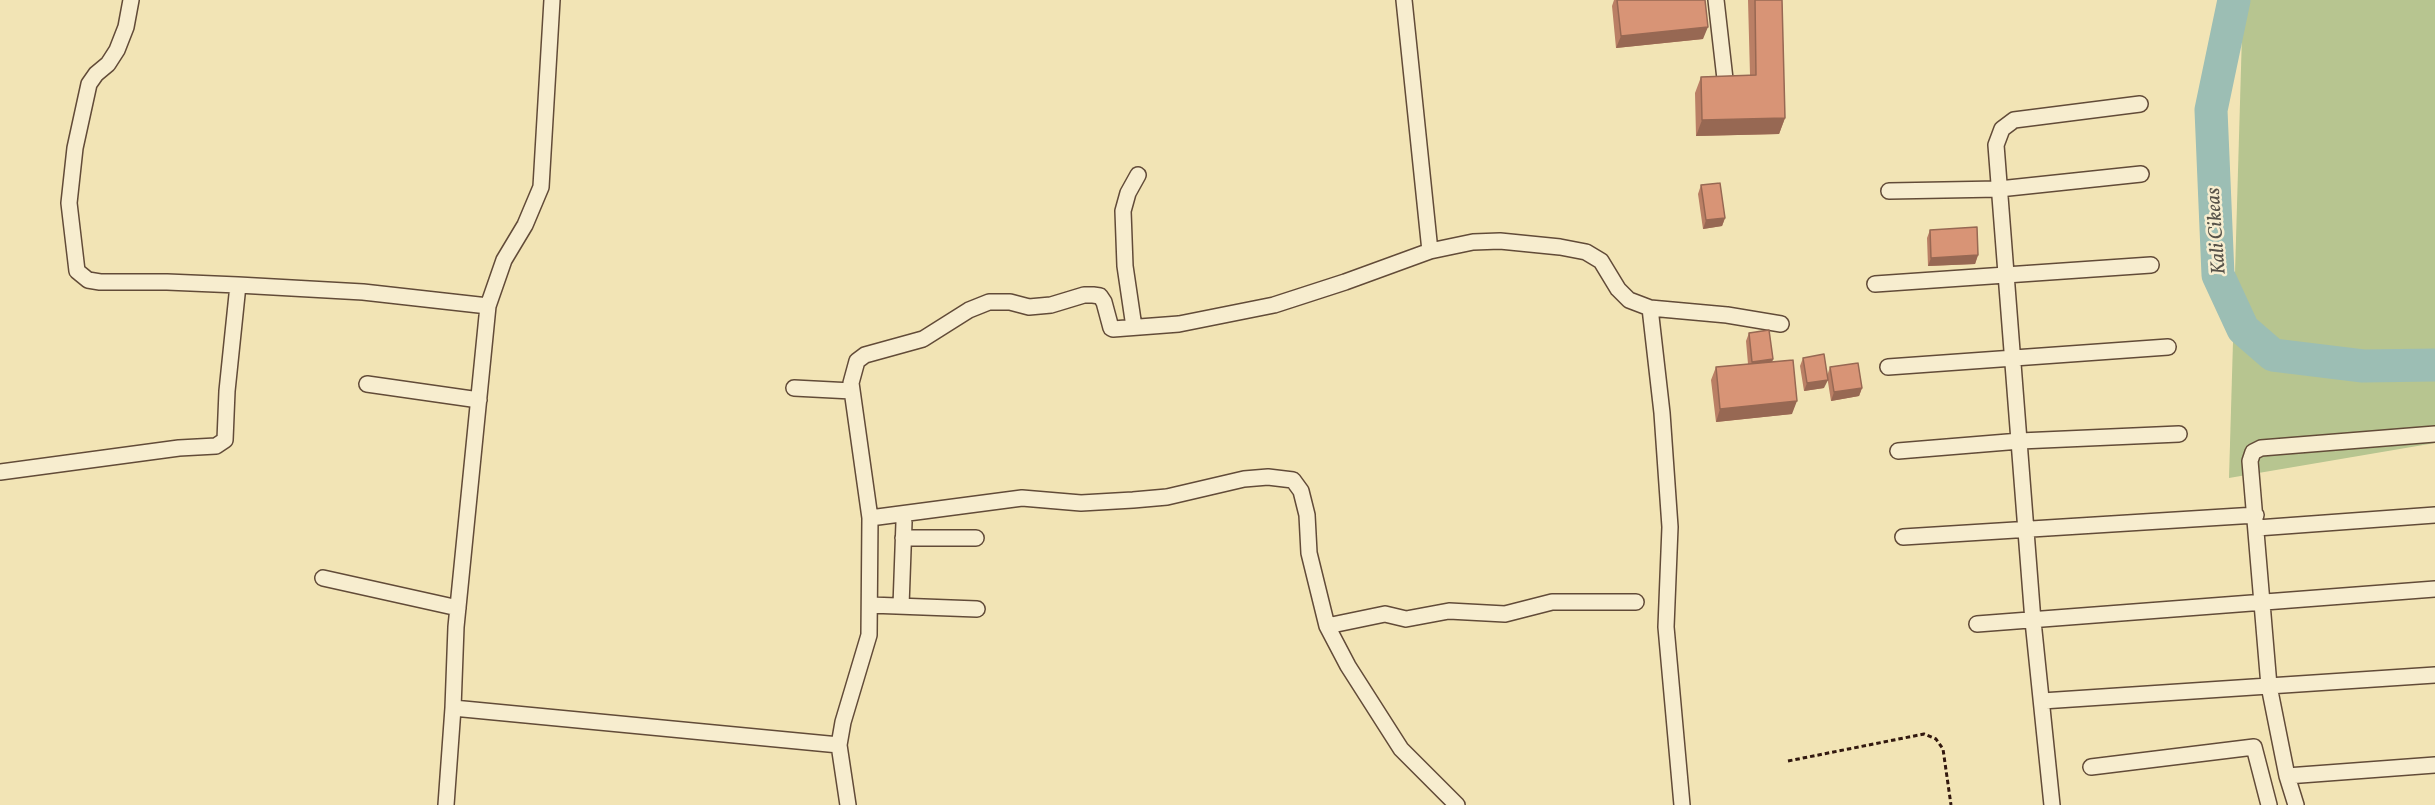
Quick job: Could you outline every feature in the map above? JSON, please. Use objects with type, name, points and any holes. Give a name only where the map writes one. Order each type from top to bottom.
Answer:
[{"type":"street","points":[[131,0],[126,27],[117,50],[89,84],[75,148],[69,203],[77,271],[88,280],[100,282],[167,282],[363,292],[488,306]]},
{"type":"street","points":[[446,805],[458,608],[488,306],[504,260],[525,225],[541,187],[552,0]]},
{"type":"street","points":[[1404,0],[1430,252]]},
{"type":"street","points":[[1716,0],[1725,79]]},
{"type":"street","points":[[2052,805],[2025,529],[1996,145],[2002,129],[2014,120],[2140,104]]},
{"type":"street","points":[[1889,191],[1999,189],[2141,174]]},
{"type":"street","points":[[1134,327],[1125,266],[1124,211],[1128,193],[1138,175]]},
{"type":"street","points":[[848,805],[839,745],[843,722],[869,635],[870,518],[852,391],[852,373],[857,361],[866,355],[917,342],[969,310],[989,302],[1010,302],[1029,307],[1051,305],[1084,295],[1093,295],[1100,296],[1104,302],[1111,328],[1179,324],[1274,305],[1430,252],[1473,242],[1500,241],[1586,252],[1601,261],[1617,289],[1629,300],[1650,308],[1726,315],[1781,324]]},
{"type":"street","points":[[1875,284],[2151,265]]},
{"type":"street","points":[[0,471],[179,448],[216,446],[225,440],[227,391],[238,285]]},
{"type":"street","points":[[1650,308],[1662,413],[1670,527],[1666,627],[1682,805]]},
{"type":"street","points":[[1888,367],[2168,346]]},
{"type":"street","points":[[368,384],[479,400]]},
{"type":"street","points":[[794,388],[852,391]]},
{"type":"street","points":[[1898,451],[2020,441],[2179,434]]},
{"type":"street","points":[[2296,805],[2287,776],[2269,686],[2250,461],[2253,452],[2261,448],[2435,434]]},
{"type":"street","points":[[870,518],[1022,498],[1081,503],[1133,500],[1167,497],[1244,479],[1268,477],[1293,480],[1301,491],[1307,515],[1309,553],[1326,626],[1348,666],[1401,749],[1457,805]]},
{"type":"street","points":[[1903,537],[2025,529],[2435,514]]},
{"type":"street","points":[[901,606],[904,522]]},
{"type":"street","points":[[903,538],[976,538]]},
{"type":"street","points":[[323,578],[458,608]]},
{"type":"street","points":[[1977,624],[2435,589]]},
{"type":"street","points":[[1326,626],[1385,614],[1406,619],[1449,611],[1505,614],[1552,602],[1636,602]]},
{"type":"street","points":[[870,605],[977,609]]},
{"type":"street","points":[[2042,701],[2435,675]]},
{"type":"street","points":[[453,708],[839,745]]},
{"type":"street","points":[[2091,767],[2254,747],[2269,805]]},
{"type":"street","points":[[2287,776],[2435,765]]},
{"type":"path","points":[[1788,762],[1924,734],[1936,739],[1943,749],[1951,805]]},
{"type":"green space","points":[[2243,0],[2435,0],[2435,443],[2229,478]]},
{"type":"building","points":[[1617,0],[1705,0],[1708,27],[1621,36]]},
{"type":"building","points":[[1755,0],[1782,0],[1785,118],[1702,120],[1701,77],[1756,75]]},
{"type":"building","points":[[1720,183],[1725,218],[1706,220],[1701,185]]},
{"type":"building","points":[[1977,227],[1978,255],[1931,258],[1930,230]]},
{"type":"building","points":[[1769,330],[1773,359],[1752,362],[1749,333]]},
{"type":"building","points":[[1824,354],[1828,380],[1807,383],[1803,358]]},
{"type":"building","points":[[1793,360],[1797,401],[1720,409],[1716,367]]},
{"type":"building","points":[[1858,363],[1862,388],[1834,392],[1830,367]]},
{"type":"waterway","name":"Kali Cikeas","points":[[2234,0],[2211,110],[2218,275],[2243,329],[2273,355],[2363,366],[2435,365]]}]
